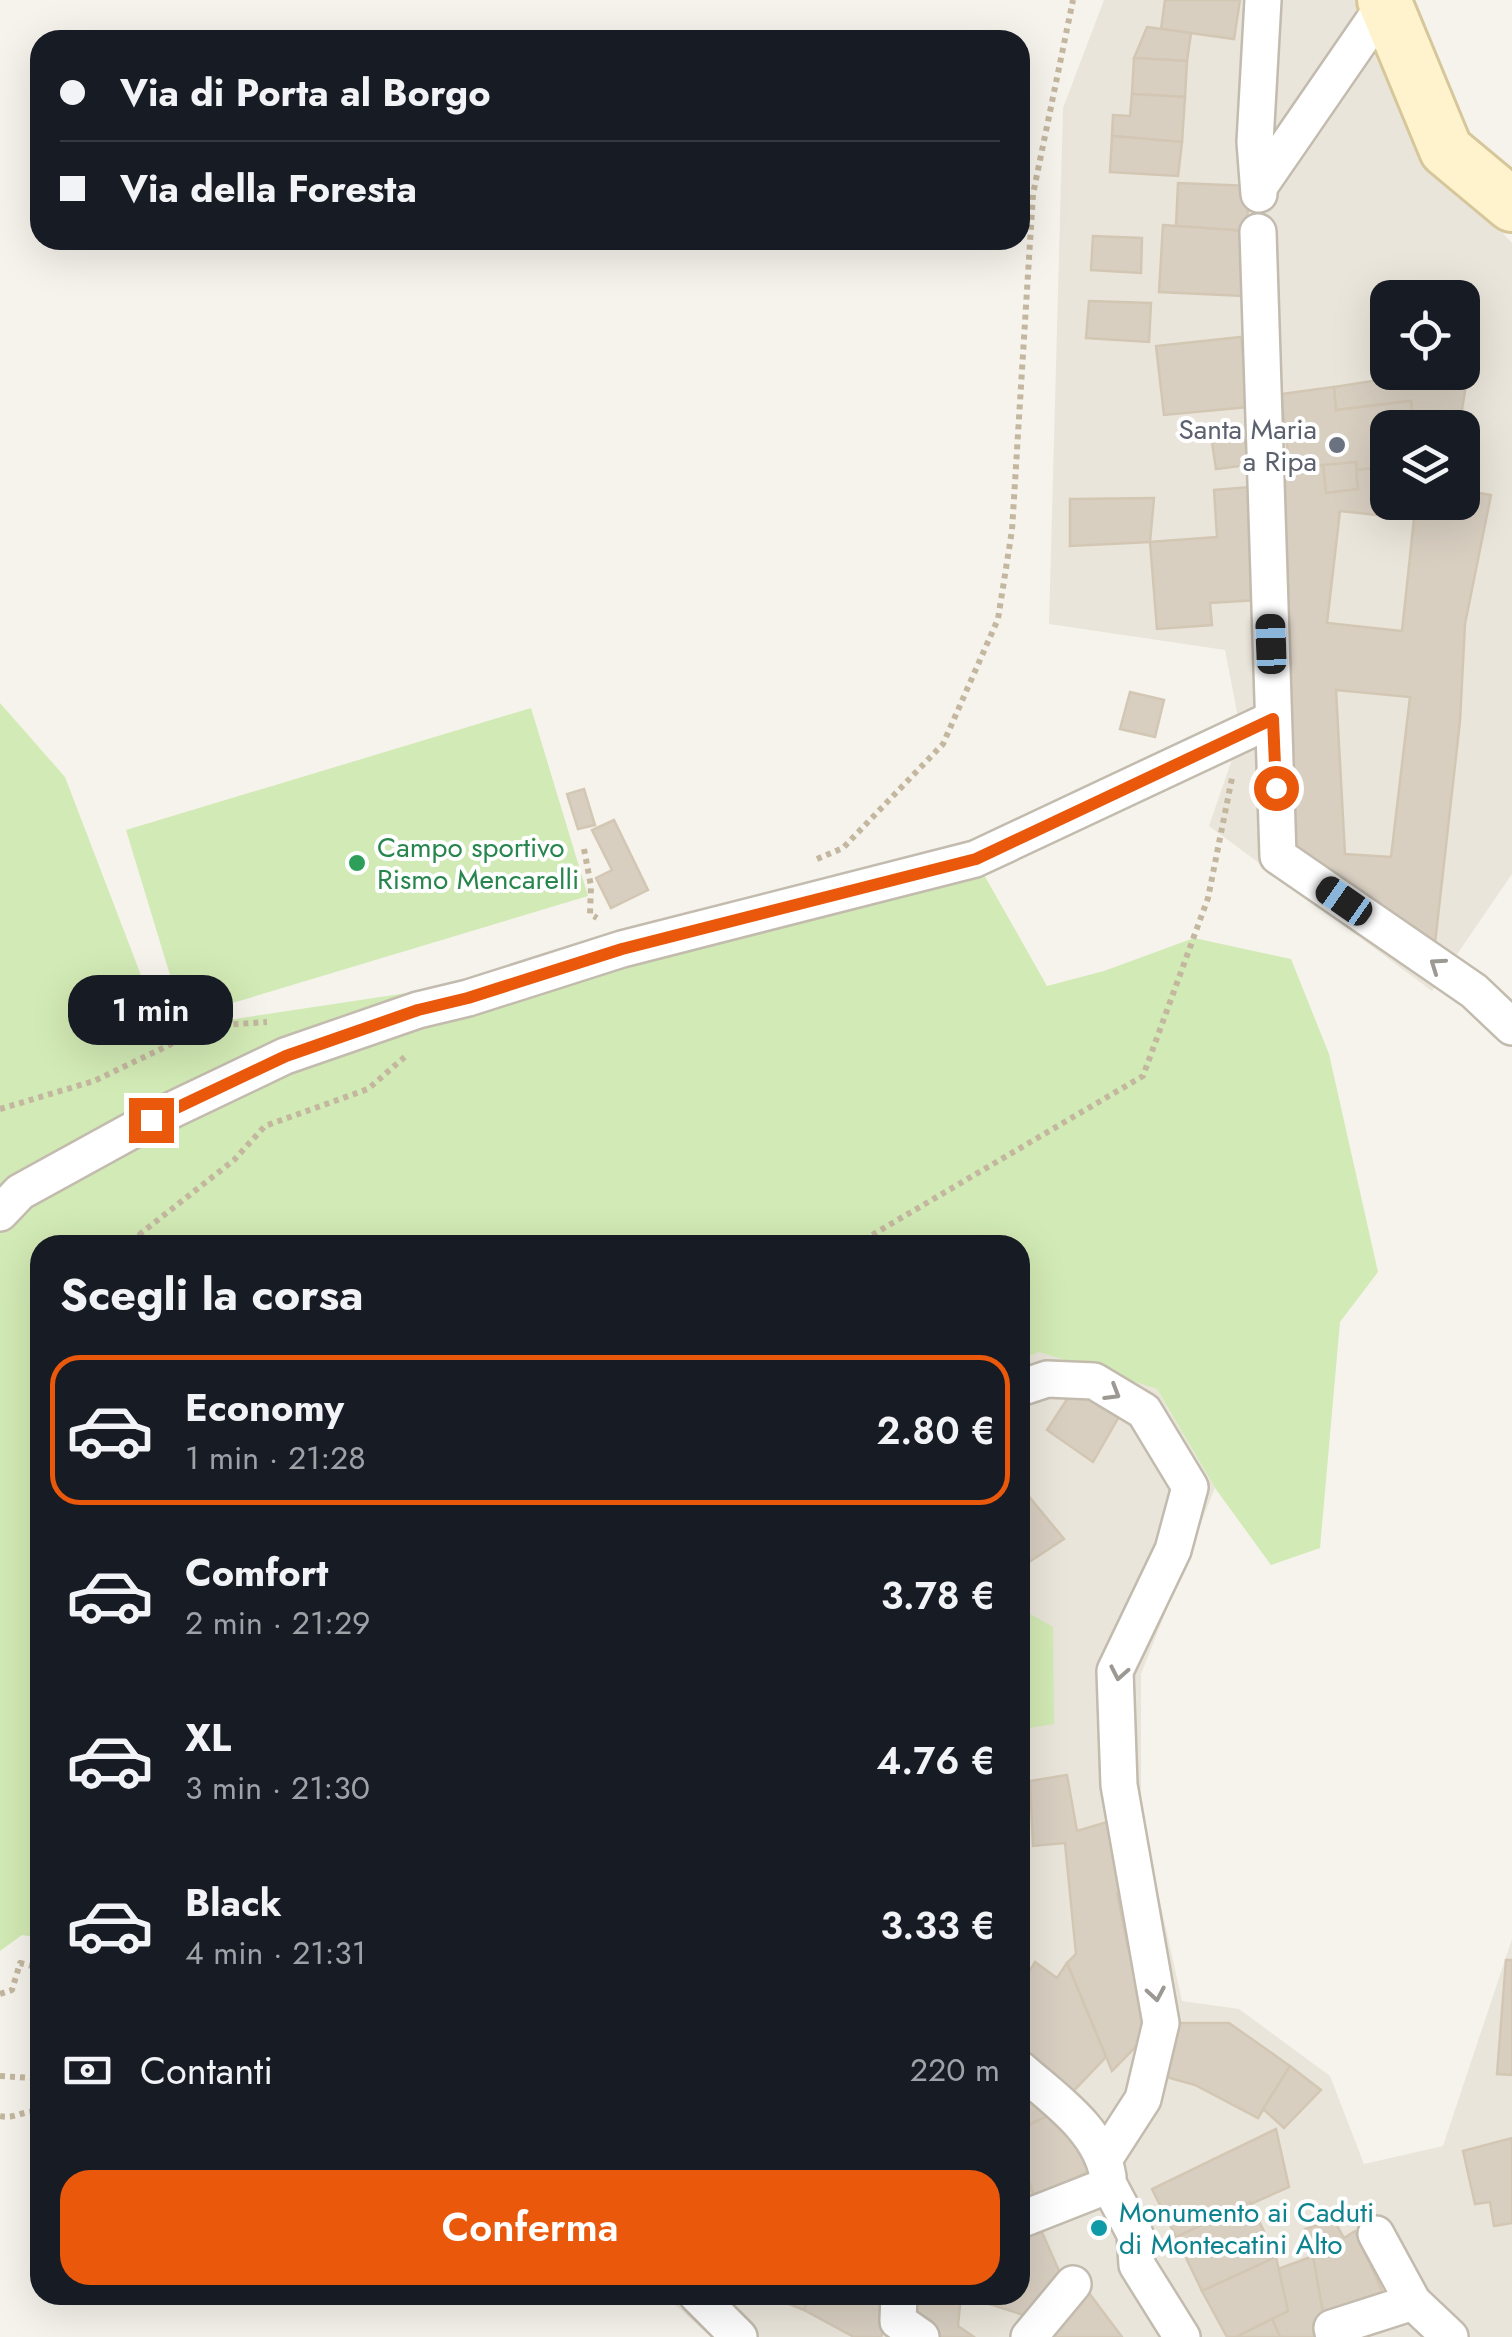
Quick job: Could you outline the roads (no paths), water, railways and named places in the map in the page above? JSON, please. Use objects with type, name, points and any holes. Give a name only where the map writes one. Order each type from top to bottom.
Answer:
[{"type":"street","points":[[1263,0],[1255,142],[1257,726],[1278,856],[1474,991],[1512,1027]]},
{"type":"street","points":[[1258,210],[1384,2]]},
{"type":"street","points":[[1384,2],[1446,150],[1512,205]]},
{"type":"street","points":[[0,1213],[20,1192],[151,1120],[286,1056],[418,1010],[646,944],[976,859],[1257,726]]},
{"type":"street","points":[[1030,1385],[1047,1379],[1094,1381],[1144,1411],[1190,1487],[1173,1550],[1115,1671],[1120,1785],[1161,2024],[1143,2099],[1107,2171],[1030,2216]]},
{"type":"street","points":[[1030,2077],[1078,2119],[1135,2234],[1137,2265],[1182,2337]]},
{"type":"street","points":[[1376,2234],[1413,2302],[1450,2337]]},
{"type":"street","points":[[1029,2337],[1073,2284]]},
{"type":"street","points":[[1334,2337],[1332,2328],[1413,2302]]},
{"type":"street","points":[[708,2305],[739,2337]]},
{"type":"street","points":[[899,2305],[898,2321],[919,2336]]},
{"type":"place","name":"Santa Maria a Ripa","points":[[1337,445]]},
{"type":"place","name":"Campo sportivo Rismo Mencarelli","points":[[357,863]]},
{"type":"place","name":"Monumento ai Caduti di Montecatini Alto","points":[[1099,2228]]}]
